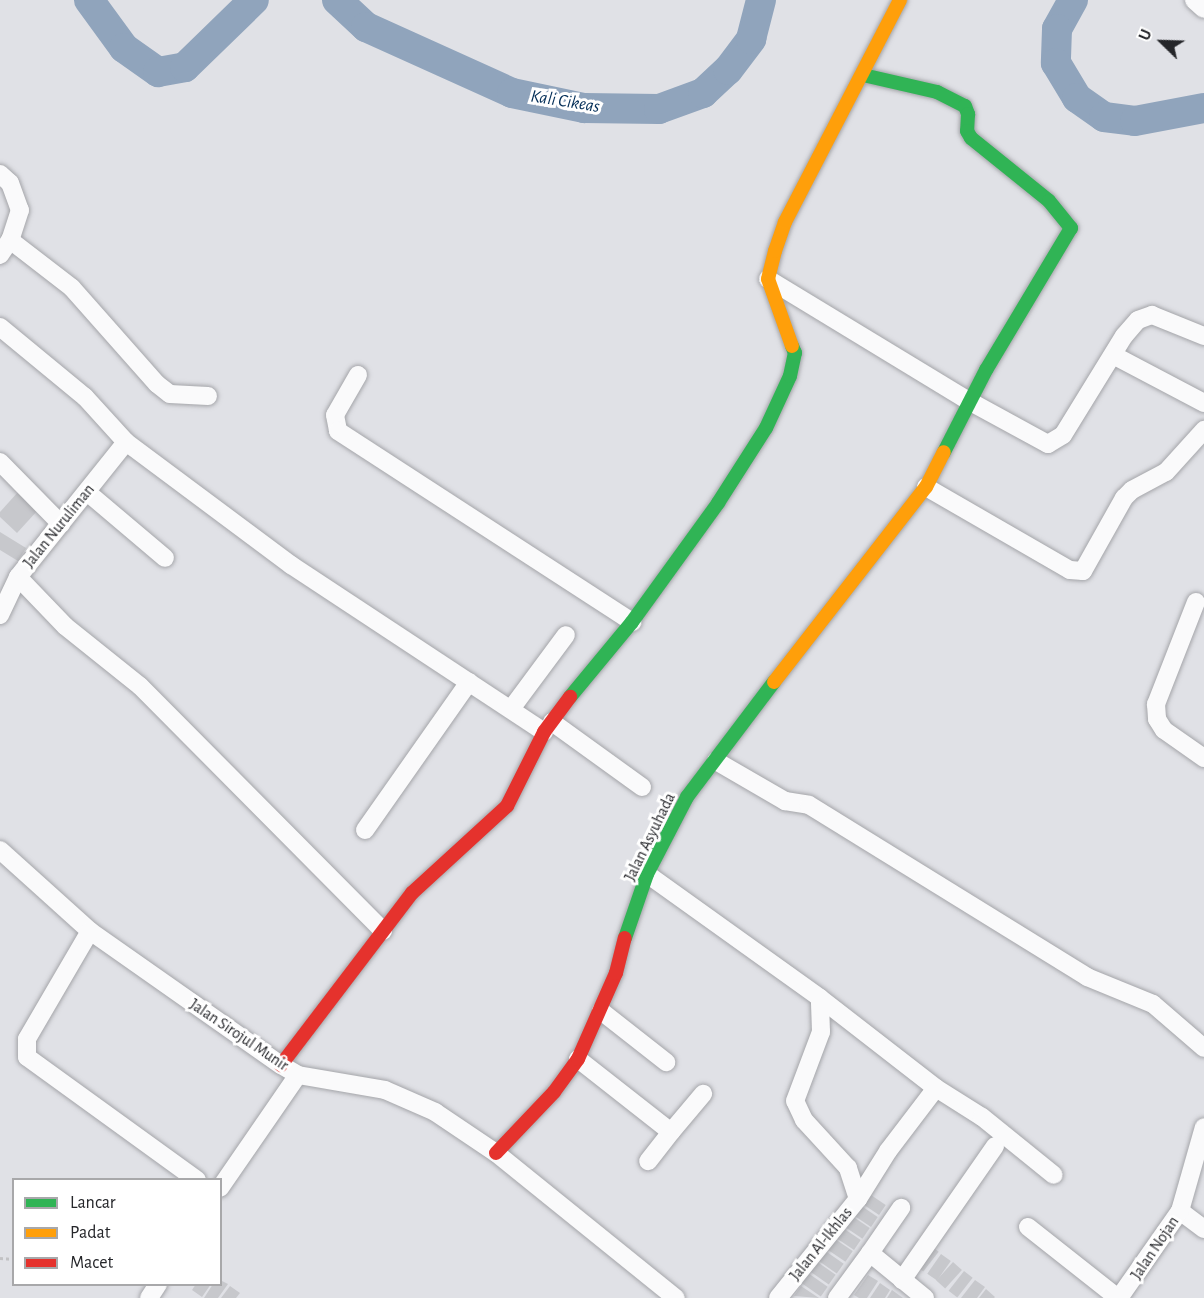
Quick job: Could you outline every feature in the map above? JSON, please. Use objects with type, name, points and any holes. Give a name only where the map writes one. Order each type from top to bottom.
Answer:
[{"type":"street","points":[[281,1065],[412,893],[507,806],[548,727],[632,622],[718,503],[760,438],[790,376],[795,353],[768,279],[785,222],[900,0]]},
{"type":"street","name":"Jalan Asyuhada","points":[[496,1153],[554,1092],[578,1059],[616,974],[625,938],[647,874],[687,797],[716,761],[742,723],[874,556],[901,516],[926,487],[969,401],[1071,228],[1049,201],[971,138],[967,131],[968,114],[965,106],[937,92],[863,75]]},
{"type":"street","points":[[0,174],[10,183],[20,210],[5,248],[72,288],[157,384],[170,394],[208,396]]},
{"type":"street","points":[[768,279],[969,401],[1048,444],[1063,435],[1113,355],[1138,320],[1152,315],[1204,336]]},
{"type":"street","points":[[0,327],[85,397],[126,442],[291,565],[511,709],[548,727],[642,787]]},
{"type":"street","points":[[1113,355],[1204,403]]},
{"type":"street","points":[[358,375],[335,415],[338,431],[632,622]]},
{"type":"street","points":[[926,487],[1077,572],[1083,570],[1124,498],[1132,490],[1166,472],[1204,430]]},
{"type":"street","name":"Jalan Nuruliman","points":[[0,615],[18,577],[126,442]]},
{"type":"street","points":[[0,462],[61,524]]},
{"type":"street","points":[[87,492],[165,558]]},
{"type":"street","points":[[18,577],[65,626],[140,686],[383,931]]},
{"type":"street","points":[[1196,602],[1156,704],[1156,719],[1164,730],[1204,758]]},
{"type":"street","points":[[511,709],[566,635]]},
{"type":"street","points":[[365,830],[469,682]]},
{"type":"street","points":[[716,761],[785,801],[809,805],[1087,977],[1153,1004],[1204,1048]]},
{"type":"street","name":"Jalan Sirojul Munir","points":[[0,850],[90,932],[281,1065],[298,1075],[385,1090],[435,1112],[496,1153],[676,1298]]},
{"type":"street","points":[[647,874],[820,998],[936,1088],[982,1118],[1054,1175]]},
{"type":"street","points":[[90,932],[27,1039],[27,1057],[196,1178]]},
{"type":"street","name":"Jalan Al-Ikhlas","points":[[778,1298],[858,1199],[848,1168],[804,1120],[795,1101],[821,1032],[820,998]]},
{"type":"street","points":[[601,1011],[666,1062]]},
{"type":"street","points":[[578,1059],[671,1132]]},
{"type":"street","points":[[222,1185],[298,1075]]},
{"type":"street","points":[[858,1199],[888,1151],[936,1088]]},
{"type":"street","points":[[648,1161],[703,1094]]},
{"type":"street","name":"Jalan Nojan","points":[[1124,1296],[1180,1211],[1204,1126]]},
{"type":"street","points":[[902,1280],[995,1146]]},
{"type":"street","points":[[837,1298],[902,1208]]},
{"type":"street","points":[[1180,1211],[1204,1229]]},
{"type":"street","points":[[1028,1227],[1124,1296]]},
{"type":"street","points":[[870,1253],[925,1298]]},
{"type":"building","points":[[18,492],[38,510],[17,533],[0,517],[0,512]]},
{"type":"building","points":[[0,532],[26,548],[18,561],[0,550]]},
{"type":"building","points":[[865,1191],[886,1205],[879,1215],[858,1201]]},
{"type":"building","points":[[857,1203],[878,1217],[871,1227],[850,1213]]},
{"type":"building","points":[[849,1214],[870,1228],[862,1239],[842,1225]]},
{"type":"building","points":[[840,1226],[861,1240],[854,1250],[833,1236]]},
{"type":"building","points":[[832,1237],[853,1251],[845,1262],[825,1248]]},
{"type":"building","points":[[930,1245],[939,1252],[923,1271],[915,1265]]},
{"type":"building","points":[[824,1250],[844,1264],[837,1274],[817,1260]]},
{"type":"building","points":[[941,1254],[951,1261],[937,1281],[927,1274]]},
{"type":"building","points":[[816,1261],[836,1275],[829,1285],[809,1271]]},
{"type":"building","points":[[953,1262],[962,1270],[945,1289],[936,1281]]},
{"type":"building","points":[[964,1271],[973,1278],[957,1297],[949,1291]]},
{"type":"building","points":[[808,1273],[828,1287],[821,1297],[801,1283]]},
{"type":"building","points":[[868,1275],[878,1281],[867,1298],[859,1298],[854,1295]]},
{"type":"building","points":[[975,1280],[985,1287],[977,1298],[961,1298]]},
{"type":"building","points":[[222,1281],[228,1284],[218,1298],[204,1298],[212,1286],[222,1286]]},
{"type":"building","points":[[880,1283],[890,1290],[885,1298],[870,1298]]},
{"type":"building","points":[[195,1286],[210,1286],[202,1297],[192,1290]]},
{"type":"building","points":[[230,1286],[240,1293],[236,1298],[221,1298]]},
{"type":"building","points":[[801,1286],[819,1298],[794,1296]]},
{"type":"building","points":[[986,1289],[995,1297],[994,1298],[979,1298]]},
{"type":"building","points":[[892,1290],[903,1298],[887,1298]]},
{"type":"waterway","name":"Kali Cikeas","points":[[89,0],[124,48],[158,72],[185,67],[254,0]]},
{"type":"waterway","name":"Kali Cikeas","points":[[337,0],[366,27],[512,93],[584,108],[659,109],[703,93],[728,70],[751,39],[761,0]]},
{"type":"waterway","name":"Kali Cikeas","points":[[1073,0],[1057,29],[1056,63],[1077,98],[1104,117],[1135,121],[1204,108]]},
{"type":"traffic: fast","points":[[863,75],[937,92],[965,106],[968,114],[967,131],[971,138],[1049,201],[1071,228],[986,370],[944,452]]},
{"type":"traffic: fast","points":[[570,697],[632,622],[718,503],[766,428],[790,376],[795,353],[792,346]]},
{"type":"traffic: fast","points":[[625,938],[647,874],[687,797],[774,682]]},
{"type":"traffic: slow","points":[[792,346],[768,279],[775,251],[785,222],[900,0]]},
{"type":"traffic: slow","points":[[774,682],[926,487],[944,452]]},
{"type":"traffic: jam","points":[[281,1065],[412,893],[507,806],[544,732],[570,697]]},
{"type":"traffic: jam","points":[[496,1153],[554,1092],[578,1059],[616,973],[625,938]]}]
